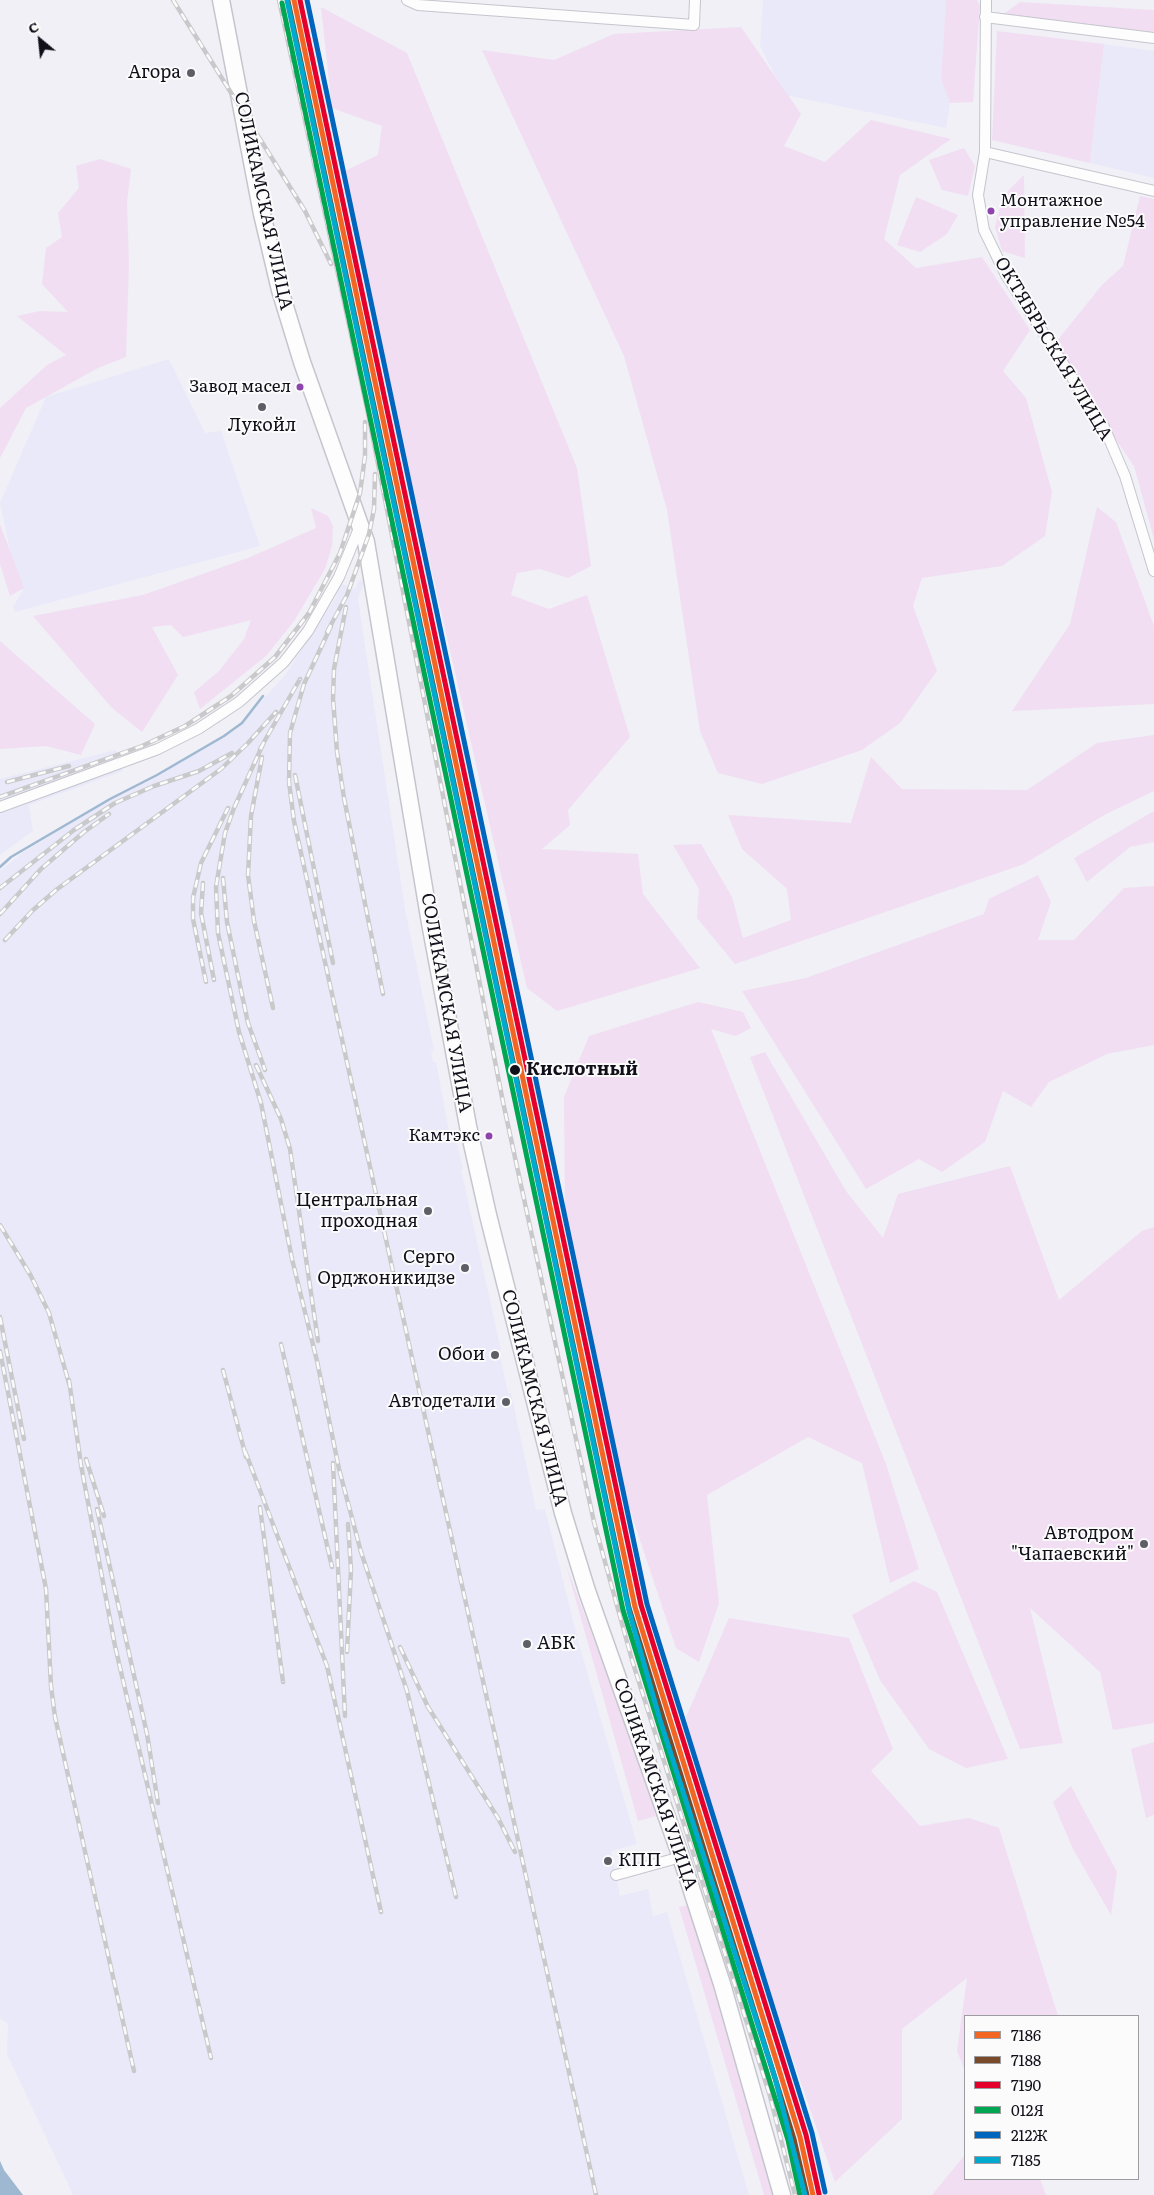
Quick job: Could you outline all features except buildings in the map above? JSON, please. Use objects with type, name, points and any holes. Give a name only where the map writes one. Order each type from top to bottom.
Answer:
[{"type":"main road","name":"СОЛИКАМСКАЯ УЛИЦА","points":[[221,0],[262,214],[280,290],[302,362],[361,524],[370,560],[430,923],[468,1126],[488,1215],[564,1513],[586,1591],[681,1857],[722,1984],[782,2195]]},
{"type":"street","points":[[407,1],[418,5],[694,25],[695,0]]},
{"type":"street","name":"ОКТЯБРЬСКАЯ УЛИЦА","points":[[986,0],[985,152],[978,195],[984,230],[1006,275],[1104,427],[1125,476],[1154,571]]},
{"type":"street","points":[[985,17],[1154,38]]},
{"type":"street","points":[[985,152],[1154,191]]},
{"type":"street","points":[[0,807],[158,749],[198,729],[238,702],[284,662],[308,631],[339,577],[361,524]]},
{"type":"street","points":[[616,1875],[681,1857]]},
{"type":"shaded area","points":[[763,0],[946,0],[941,80],[950,103],[946,128],[785,95],[760,46]]},
{"type":"shaded area","points":[[946,0],[977,0],[980,5],[973,102],[950,103],[941,80]]},
{"type":"shaded area","points":[[1020,2],[1154,10],[1154,34],[1001,16]]},
{"type":"shaded area","points":[[321,7],[407,53],[577,468],[591,566],[568,578],[540,569],[517,573],[511,595],[549,609],[587,595],[630,737],[568,810],[570,825],[542,849],[638,854],[643,894],[700,968],[557,1011],[527,988],[341,173],[378,155],[382,126],[332,108]]},
{"type":"shaded area","points":[[741,27],[801,114],[784,146],[825,162],[871,120],[951,139],[900,175],[884,239],[916,268],[982,257],[1030,330],[1003,371],[1026,398],[1052,492],[1045,536],[1002,566],[922,578],[913,606],[937,671],[900,723],[862,750],[762,784],[718,773],[700,731],[667,510],[624,356],[482,50],[554,60],[614,34]]},
{"type":"shaded area","points":[[997,31],[1104,44],[1090,163],[992,140]]},
{"type":"shaded area","points":[[1104,44],[1154,51],[1154,178],[1090,163]]},
{"type":"shaded area","points":[[964,148],[975,166],[968,196],[942,190],[929,160]]},
{"type":"shaded area","points":[[100,159],[131,169],[127,202],[129,264],[126,357],[98,368],[26,408],[0,458],[0,408],[47,365],[66,355],[17,316],[40,311],[68,312],[42,284],[46,248],[62,237],[58,213],[79,188],[76,166]]},
{"type":"shaded area","points":[[1024,175],[1025,258],[1002,251],[995,227],[1003,196]]},
{"type":"shaded area","points":[[1140,196],[1154,199],[1154,539],[1134,466],[1052,347],[1102,285],[1123,266]]},
{"type":"shaded area","points":[[916,197],[958,215],[947,234],[920,252],[897,245]]},
{"type":"shaded area","points":[[169,359],[205,433],[221,431],[260,546],[15,612],[13,607],[23,590],[11,555],[0,503],[46,397]]},
{"type":"shaded area","points":[[1097,507],[1116,522],[1154,626],[1154,704],[1012,711],[1070,624]]},
{"type":"shaded area","points":[[311,508],[328,516],[333,526],[332,546],[325,569],[294,621],[266,656],[200,709],[194,692],[219,671],[244,639],[251,620],[183,637],[171,625],[152,627],[178,675],[142,732],[112,708],[33,616],[143,595],[248,558],[316,528]]},
{"type":"shaded area","points":[[0,524],[24,588],[10,596],[0,564]]},
{"type":"shaded area","points":[[359,580],[364,581],[358,599],[405,909],[434,1051],[431,1052],[433,1062],[436,1062],[450,1136],[453,1136],[455,1143],[457,1143],[463,1169],[461,1169],[501,1350],[499,1351],[508,1393],[511,1393],[536,1510],[545,1509],[579,1644],[637,1844],[611,1851],[620,1896],[648,1889],[653,1916],[667,1912],[749,2195],[73,2195],[7,2054],[8,2024],[0,2018],[0,871],[22,853],[119,794],[149,781],[236,730],[285,675],[336,597],[340,583],[355,589]]},
{"type":"shaded area","points":[[0,641],[95,724],[81,755],[46,746],[0,749]]},
{"type":"shaded area","points":[[1154,735],[1154,791],[1104,815],[1024,864],[735,964],[697,918],[699,889],[673,845],[701,844],[732,897],[743,938],[791,920],[787,889],[742,849],[728,815],[851,823],[871,757],[902,789],[1027,790],[1097,743]]},
{"type":"shaded area","points":[[116,750],[123,771],[29,805],[33,831],[0,855],[0,779]]},
{"type":"shaded area","points":[[1154,811],[1154,842],[1130,847],[1087,882],[1074,858]]},
{"type":"shaded area","points":[[1038,875],[1051,902],[1038,940],[1074,940],[1124,888],[1154,886],[1154,1045],[1107,1054],[1049,1082],[1031,1107],[1003,1091],[985,1142],[942,1172],[919,1159],[866,1189],[742,991],[806,978],[984,914],[989,899]]},
{"type":"shaded area","points":[[698,1002],[743,1012],[751,1028],[736,1036],[711,1029],[886,1464],[919,1569],[890,1583],[862,1463],[808,1437],[707,1495],[719,1603],[699,1662],[676,1648],[611,1453],[565,1216],[564,1097],[589,1036]]},
{"type":"shaded area","points":[[765,1052],[846,1191],[883,1238],[898,1194],[1010,1166],[1059,1300],[1142,1231],[1154,1227],[1154,1723],[1113,1730],[1100,1672],[1030,1608],[1063,1743],[1020,1749],[750,1057]]},
{"type":"shaded area","points":[[566,1565],[667,1835],[664,1836],[656,1816],[638,1821]]},
{"type":"shaded area","points":[[914,1581],[937,1592],[1008,1759],[966,1768],[929,1749],[880,1680],[852,1615]]},
{"type":"shaded area","points":[[729,1618],[849,1638],[893,1749],[871,1771],[920,1826],[969,1818],[999,1828],[1058,2015],[964,2015],[964,2068],[957,2051],[967,1978],[902,2029],[902,2119],[835,2182],[697,1780],[686,1717]]},
{"type":"shaded area","points":[[1154,1742],[1154,1815],[1146,1818],[1131,1749]]},
{"type":"shaded area","points":[[1071,1786],[1117,1872],[1111,1915],[1073,1849],[1053,1802]]},
{"type":"shaded area","points":[[689,1905],[775,2195],[764,2195],[679,1907]]},
{"type":"shaded area","points":[[964,2156],[964,2180],[1040,2180],[1046,2195],[932,2195]]},
{"type":"water","points":[[0,2161],[4,2170],[23,2195],[0,2195]]},
{"type":"waterway","points":[[0,867],[11,857],[110,799],[157,775],[224,736],[242,723],[263,696]]},
{"type":"railway","points":[[173,0],[305,211],[331,264]]},
{"type":"railway","points":[[279,0],[369,418],[503,1102],[594,1522],[632,1660],[770,2096],[795,2195]]},
{"type":"railway","points":[[0,797],[142,746],[185,726],[231,696],[275,657],[309,613],[340,553],[360,493],[365,456],[365,422]]},
{"type":"railway","points":[[327,632],[347,595],[369,534],[374,509],[375,474]]},
{"type":"railway","points":[[346,607],[334,669],[333,698],[337,752],[344,798],[383,994]]},
{"type":"railway","points":[[331,626],[304,684],[290,733],[289,782],[294,821],[596,2195]]},
{"type":"railway","points":[[260,749],[300,679]]},
{"type":"railway","points":[[5,940],[32,911],[56,890],[221,769],[276,712]]},
{"type":"railway","points":[[264,742],[234,808],[225,833],[216,887],[218,933],[239,1032],[261,1103],[292,1259],[317,1361],[339,1469],[361,1552],[407,1691],[456,1897]]},
{"type":"railway","points":[[0,888],[74,830],[115,803],[154,786],[199,771],[232,753]]},
{"type":"railway","points":[[262,757],[251,816],[248,875],[254,921],[273,1008]]},
{"type":"railway","points":[[7,782],[69,766]]},
{"type":"railway","points":[[295,775],[333,963]]},
{"type":"railway","points":[[206,982],[193,919],[193,898],[201,863],[228,808]]},
{"type":"railway","points":[[0,914],[41,869],[84,832],[109,814]]},
{"type":"railway","points":[[223,878],[227,922],[248,1023],[265,1070]]},
{"type":"railway","points":[[203,883],[201,913],[214,980]]},
{"type":"railway","points":[[256,1065],[281,1119],[290,1149],[318,1341]]},
{"type":"railway","points":[[0,1225],[31,1276],[49,1313],[70,1387]]},
{"type":"railway","points":[[0,1317],[24,1439]]},
{"type":"railway","points":[[281,1344],[332,1567]]},
{"type":"railway","points":[[0,1351],[46,1589],[51,1686],[55,1717],[134,2071]]},
{"type":"railway","points":[[223,1370],[246,1457]]},
{"type":"railway","points":[[69,1380],[81,1465],[115,1646],[211,2058]]},
{"type":"railway","points":[[245,1451],[327,1666],[381,1912]]},
{"type":"railway","points":[[86,1459],[104,1516]]},
{"type":"railway","points":[[333,1463],[345,1716]]},
{"type":"railway","points":[[260,1507],[283,1682]]},
{"type":"railway","points":[[97,1509],[147,1734],[158,1803]]},
{"type":"railway","points":[[347,1652],[351,1570],[348,1524]]},
{"type":"railway","points":[[400,1647],[428,1707],[498,1818],[515,1852]]},
{"type":"transit line","name":"7185","points":[[287,0],[629,1611],[660,1720],[775,2078],[805,2195]]},
{"type":"transit line","name":"7186","points":[[294,0],[635,1607],[800,2137],[813,2195]]},
{"type":"transit line","name":"7190","points":[[300,0],[641,1605],[806,2135],[819,2194]]},
{"type":"transit line","name":"212Ж","points":[[307,0],[647,1604],[812,2133],[825,2192]]},
{"type":"transit line","name":"7188","points":[[288,1],[629,1608],[794,2139],[807,2195]]},
{"type":"transit line","name":"012Я","points":[[282,3],[623,1610],[788,2140],[800,2195]]},
{"type":"place","name":"Агора","points":[[191,73]]},
{"type":"place","name":"Монтажное управление №54","points":[[991,211]]},
{"type":"place","name":"Завод масел","points":[[300,387]]},
{"type":"place","name":"Лукойл","points":[[262,407]]},
{"type":"place","name":"Кислотный","points":[[515,1070]]},
{"type":"place","name":"Камтэкс","points":[[489,1136]]},
{"type":"place","name":"Центральная проходная","points":[[428,1211]]},
{"type":"place","name":"Серго Орджоникидзе","points":[[465,1268]]},
{"type":"place","name":"Обои","points":[[495,1355]]},
{"type":"place","name":"Автодетали","points":[[506,1402]]},
{"type":"place","name":"Автодром \"Чапаевский\"","points":[[1144,1544]]},
{"type":"place","name":"АБК","points":[[527,1644]]},
{"type":"place","name":"КПП","points":[[608,1861]]}]
